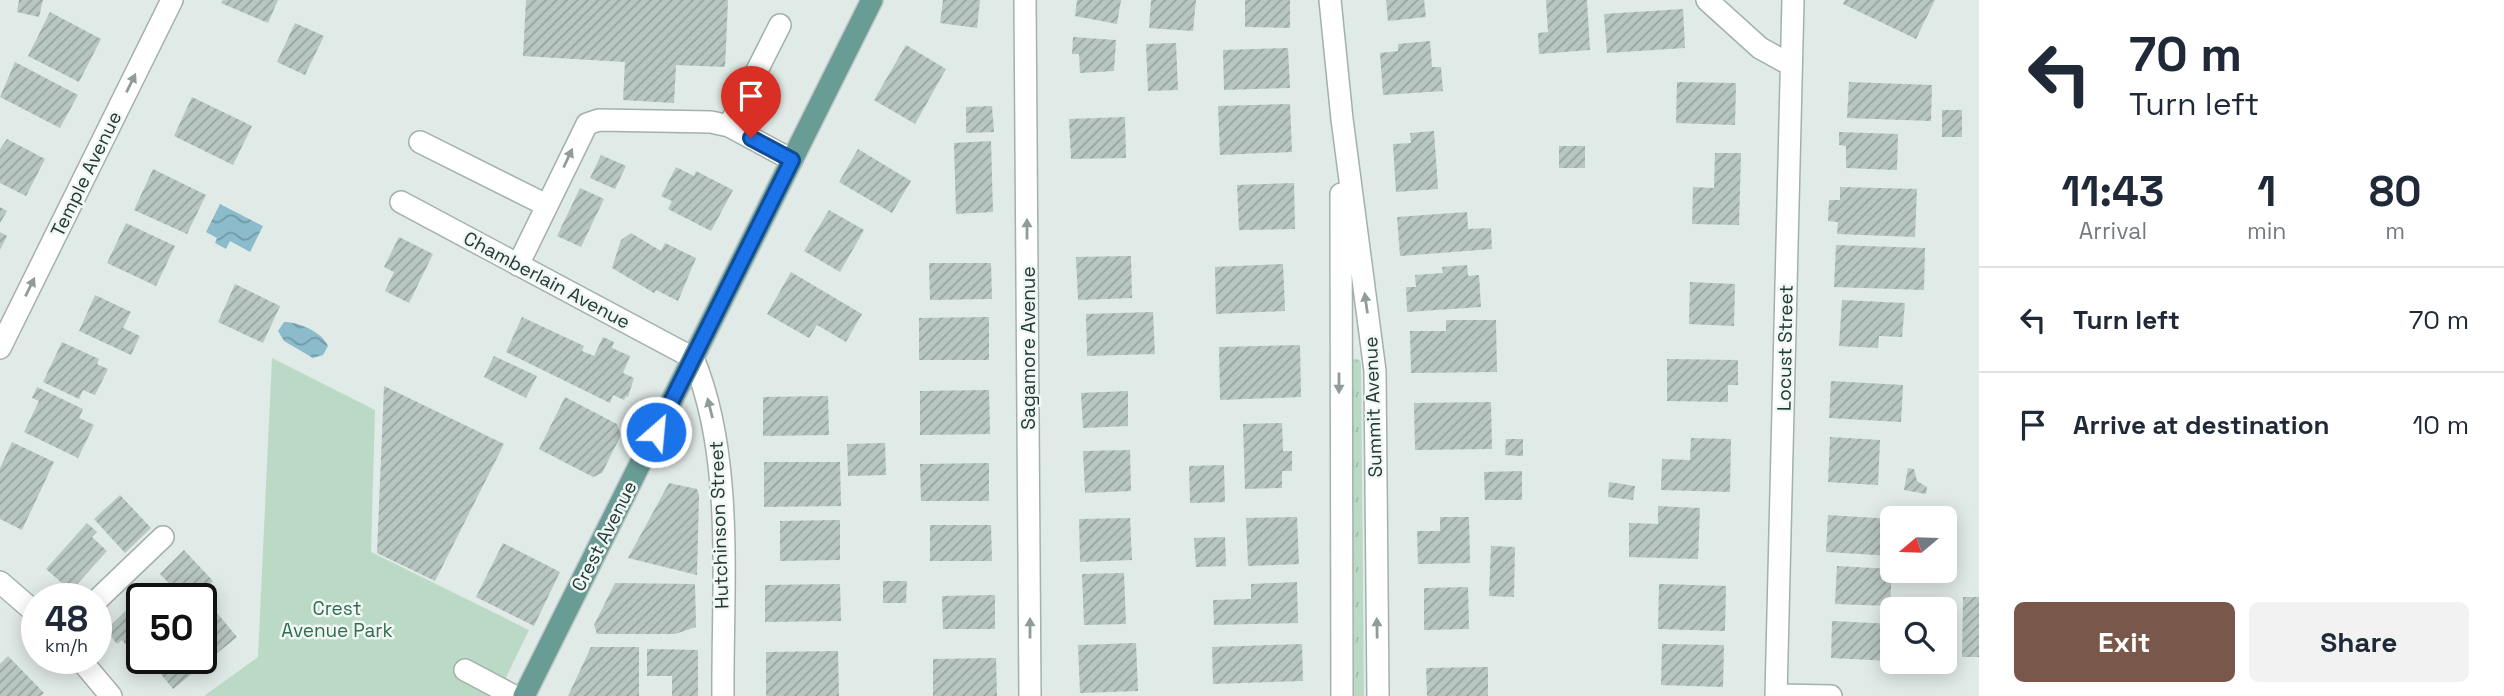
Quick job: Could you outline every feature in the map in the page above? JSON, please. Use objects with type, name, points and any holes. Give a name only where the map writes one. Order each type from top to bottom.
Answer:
[{"type":"main road","name":"Crest Avenue","points":[[524,696],[872,0]]},
{"type":"street","name":"Temple Avenue","points":[[0,348],[172,0]]},
{"type":"street","name":"Sagamore Avenue","points":[[1025,0],[1030,696]]},
{"type":"street","name":"Summit Avenue","points":[[1331,0],[1342,119],[1375,371],[1378,696]]},
{"type":"street","points":[[1707,0],[1760,48],[1791,65]]},
{"type":"street","name":"Locust Street","points":[[1776,695],[1793,0]]},
{"type":"street","points":[[729,126],[780,25]]},
{"type":"street","name":"Summit Avenue","points":[[1342,119],[1339,362],[1342,696]]},
{"type":"street","points":[[518,265],[581,132],[590,122],[711,122],[729,126],[792,160]]},
{"type":"street","points":[[420,142],[546,205]]},
{"type":"street","name":"Chamberlain Avenue","points":[[401,202],[693,358]]},
{"type":"street","name":"Hutchinson Street","points":[[693,358],[712,415],[721,477],[723,696]]},
{"type":"street","points":[[112,586],[163,537]]},
{"type":"street","points":[[0,582],[21,600]]},
{"type":"street","points":[[466,670],[514,696]]},
{"type":"street","points":[[92,674],[111,696]]},
{"type":"street","points":[[1776,695],[1831,696]]},
{"type":"green space","name":"Crest Avenue Park","points":[[272,358],[375,410],[371,552],[529,630],[497,696],[204,696],[258,657]]},
{"type":"green space","points":[[1354,359],[1360,360],[1361,365],[1364,696],[1354,696],[1351,365]]},
{"type":"water","points":[[220,204],[263,226],[250,252],[230,241],[226,249],[215,243],[217,238],[206,232]]},
{"type":"water","points":[[284,322],[303,326],[321,336],[328,346],[323,355],[313,358],[284,341],[278,331]]},
{"type":"building","points":[[19,0],[43,0],[39,17],[17,12]]},
{"type":"building","points":[[223,0],[278,0],[268,23],[221,3]]},
{"type":"building","points":[[526,0],[728,0],[725,67],[676,65],[674,103],[623,100],[625,62],[523,56]]},
{"type":"building","points":[[943,0],[980,0],[977,28],[940,23]]},
{"type":"building","points":[[1077,0],[1121,0],[1117,24],[1075,16]]},
{"type":"building","points":[[1151,0],[1196,0],[1193,31],[1149,28]]},
{"type":"building","points":[[1245,0],[1290,0],[1290,28],[1245,27]]},
{"type":"building","points":[[1386,0],[1424,0],[1426,17],[1388,21]]},
{"type":"building","points":[[1546,0],[1587,0],[1590,50],[1539,54],[1538,33],[1548,32]]},
{"type":"building","points":[[1845,0],[1935,0],[1916,39],[1843,4]]},
{"type":"building","points":[[1683,9],[1685,48],[1607,53],[1604,14]]},
{"type":"building","points":[[50,12],[101,39],[79,82],[28,56]]},
{"type":"building","points":[[295,23],[324,36],[305,75],[277,62]]},
{"type":"building","points":[[1073,37],[1116,40],[1114,71],[1080,73],[1079,54],[1072,54]]},
{"type":"building","points":[[1430,41],[1432,67],[1441,67],[1443,91],[1383,95],[1380,53],[1398,51],[1398,44]]},
{"type":"building","points":[[1176,43],[1178,90],[1148,91],[1146,44]]},
{"type":"building","points":[[906,45],[946,69],[915,124],[874,100]]},
{"type":"building","points":[[1288,48],[1290,88],[1224,90],[1223,50]]},
{"type":"building","points":[[15,62],[78,95],[60,128],[0,97]]},
{"type":"building","points":[[1677,82],[1736,83],[1735,125],[1676,123]]},
{"type":"building","points":[[1849,82],[1932,85],[1931,121],[1847,118]]},
{"type":"building","points":[[192,97],[252,126],[233,165],[174,136]]},
{"type":"building","points":[[1290,104],[1292,152],[1220,155],[1218,106]]},
{"type":"building","points":[[992,106],[994,132],[966,133],[966,107]]},
{"type":"building","points":[[1942,110],[1962,110],[1962,137],[1942,137]]},
{"type":"building","points":[[1125,117],[1126,158],[1071,159],[1069,119]]},
{"type":"building","points":[[1434,131],[1438,189],[1396,192],[1393,144],[1411,143],[1410,133]]},
{"type":"building","points":[[1839,132],[1898,134],[1897,170],[1846,168],[1846,146],[1839,145]]},
{"type":"building","points":[[7,139],[45,159],[26,196],[0,183],[0,149]]},
{"type":"building","points":[[991,141],[993,212],[956,214],[954,143]]},
{"type":"building","points":[[1559,146],[1585,146],[1585,168],[1559,168]]},
{"type":"building","points":[[858,149],[911,181],[892,213],[839,182]]},
{"type":"building","points":[[1715,153],[1741,153],[1739,225],[1692,224],[1693,187],[1714,188]]},
{"type":"building","points":[[601,155],[626,166],[615,189],[590,178]]},
{"type":"building","points":[[676,167],[694,176],[696,171],[733,190],[711,231],[668,209],[672,201],[661,196]]},
{"type":"building","points":[[153,169],[206,195],[187,234],[134,210]]},
{"type":"building","points":[[1294,183],[1295,229],[1239,230],[1237,185]]},
{"type":"building","points":[[1840,187],[1917,189],[1915,237],[1837,234],[1838,222],[1828,221],[1829,200],[1840,200]]},
{"type":"building","points":[[580,188],[604,199],[581,247],[557,236]]},
{"type":"building","points":[[0,207],[7,211],[0,223]]},
{"type":"building","points":[[829,210],[864,230],[840,272],[804,251]]},
{"type":"building","points":[[1467,212],[1468,229],[1491,228],[1492,249],[1400,256],[1397,217]]},
{"type":"building","points":[[126,223],[175,246],[156,286],[107,263]]},
{"type":"building","points":[[0,232],[7,236],[0,250]]},
{"type":"building","points":[[631,233],[661,251],[665,243],[696,258],[678,301],[656,290],[654,293],[612,268],[621,240]]},
{"type":"building","points":[[399,237],[433,254],[409,303],[385,291],[394,272],[384,267]]},
{"type":"building","points":[[1836,245],[1925,248],[1924,290],[1834,287]]},
{"type":"building","points":[[1131,256],[1132,298],[1078,300],[1076,257]]},
{"type":"building","points":[[929,263],[991,263],[992,299],[930,300]]},
{"type":"building","points":[[1283,264],[1285,311],[1216,314],[1215,267]]},
{"type":"building","points":[[1467,265],[1468,276],[1479,275],[1481,307],[1407,312],[1406,287],[1416,287],[1415,275],[1443,273],[1442,267]]},
{"type":"building","points":[[791,272],[862,314],[846,342],[817,325],[809,338],[767,314]]},
{"type":"building","points":[[1690,282],[1735,284],[1734,326],[1689,324]]},
{"type":"building","points":[[235,284],[280,306],[263,343],[218,322]]},
{"type":"building","points":[[95,295],[131,312],[123,328],[140,336],[131,355],[79,331]]},
{"type":"building","points":[[1842,300],[1905,303],[1902,337],[1879,336],[1878,348],[1839,346]]},
{"type":"building","points":[[1153,312],[1155,354],[1087,356],[1086,314]]},
{"type":"building","points":[[522,317],[584,346],[582,351],[594,356],[603,337],[614,342],[612,348],[630,356],[623,373],[634,378],[628,397],[624,400],[613,395],[610,403],[506,352]]},
{"type":"building","points":[[989,317],[989,360],[919,360],[919,318]]},
{"type":"building","points":[[1446,320],[1496,320],[1497,372],[1411,373],[1410,331],[1446,331]]},
{"type":"building","points":[[62,342],[99,359],[97,364],[108,369],[95,395],[83,390],[79,399],[43,382]]},
{"type":"building","points":[[1300,345],[1301,397],[1220,400],[1219,347]]},
{"type":"building","points":[[494,356],[537,376],[526,398],[484,377]]},
{"type":"building","points":[[1667,359],[1738,360],[1738,385],[1728,385],[1728,402],[1667,401]]},
{"type":"building","points":[[1831,381],[1903,385],[1901,422],[1829,418]]},
{"type":"building","points":[[384,386],[504,444],[435,581],[377,553]]},
{"type":"building","points":[[37,387],[83,409],[79,418],[94,425],[78,458],[24,432],[39,401],[32,398]]},
{"type":"building","points":[[989,390],[990,434],[920,435],[920,391]]},
{"type":"building","points":[[1128,391],[1128,426],[1083,428],[1081,393]]},
{"type":"building","points":[[828,396],[829,435],[763,436],[763,397]]},
{"type":"building","points":[[565,397],[617,424],[621,435],[602,473],[593,477],[539,449]]},
{"type":"building","points":[[1491,402],[1492,449],[1415,450],[1414,403]]},
{"type":"building","points":[[1282,423],[1283,451],[1292,451],[1292,471],[1282,471],[1282,488],[1245,489],[1243,424]]},
{"type":"building","points":[[1830,437],[1880,440],[1878,485],[1828,482]]},
{"type":"building","points":[[1691,438],[1731,439],[1730,492],[1661,490],[1662,459],[1690,460]]},
{"type":"building","points":[[1506,439],[1523,439],[1523,456],[1505,455]]},
{"type":"building","points":[[12,442],[54,462],[22,530],[0,519],[0,468]]},
{"type":"building","points":[[885,443],[886,475],[848,476],[847,444]]},
{"type":"building","points":[[1130,450],[1131,491],[1085,493],[1083,451]]},
{"type":"building","points":[[764,462],[840,462],[841,506],[764,507]]},
{"type":"building","points":[[989,463],[989,501],[921,501],[920,464]]},
{"type":"building","points":[[1224,465],[1225,502],[1190,503],[1189,466]]},
{"type":"building","points":[[1908,468],[1914,469],[1917,481],[1927,487],[1926,494],[1904,490]]},
{"type":"building","points":[[1522,471],[1522,500],[1485,500],[1484,472]]},
{"type":"building","points":[[1609,482],[1635,486],[1633,500],[1608,497]]},
{"type":"building","points":[[669,483],[697,489],[699,495],[697,575],[628,558]]},
{"type":"building","points":[[120,495],[151,528],[125,553],[94,519]]},
{"type":"building","points":[[1658,506],[1700,508],[1698,559],[1629,557],[1629,523],[1658,524]]},
{"type":"building","points":[[1828,515],[1880,518],[1880,555],[1826,552]]},
{"type":"building","points":[[1297,517],[1299,564],[1248,566],[1246,518]]},
{"type":"building","points":[[1440,517],[1469,517],[1470,563],[1418,564],[1417,531],[1440,531]]},
{"type":"building","points":[[1130,518],[1132,560],[1080,562],[1079,519]]},
{"type":"building","points":[[840,520],[840,560],[780,561],[780,521]]},
{"type":"building","points":[[87,523],[97,532],[92,537],[107,551],[78,583],[62,583],[46,569]]},
{"type":"building","points":[[930,525],[991,525],[992,561],[930,561]]},
{"type":"building","points":[[1225,537],[1226,566],[1196,567],[1194,538]]},
{"type":"building","points":[[503,543],[560,572],[534,626],[476,597]]},
{"type":"building","points":[[1491,546],[1515,547],[1514,597],[1489,596]]},
{"type":"building","points":[[184,550],[213,581],[169,583],[160,574]]},
{"type":"building","points":[[1837,566],[1880,568],[1880,583],[1891,583],[1890,597],[1880,597],[1880,606],[1835,604]]},
{"type":"building","points":[[1124,573],[1126,624],[1084,625],[1082,574]]},
{"type":"building","points":[[883,581],[907,581],[906,603],[883,603]]},
{"type":"building","points":[[1297,582],[1298,623],[1214,625],[1213,600],[1251,599],[1251,584]]},
{"type":"building","points":[[615,583],[695,584],[696,627],[675,634],[597,634],[594,625]]},
{"type":"building","points":[[840,584],[841,621],[765,622],[765,585]]},
{"type":"building","points":[[1659,584],[1726,586],[1725,631],[1658,629]]},
{"type":"building","points":[[1468,587],[1469,629],[1424,630],[1424,588]]},
{"type":"building","points":[[995,595],[995,629],[943,629],[942,596]]},
{"type":"building","points":[[1963,597],[1979,597],[1979,657],[1962,657]]},
{"type":"building","points":[[126,611],[126,645],[122,640],[117,644],[112,638],[112,624]]},
{"type":"building","points":[[217,613],[237,637],[217,653]]},
{"type":"building","points":[[1832,621],[1880,623],[1880,660],[1831,658]]},
{"type":"building","points":[[1136,643],[1138,691],[1080,693],[1078,645]]},
{"type":"building","points":[[1302,644],[1303,681],[1213,684],[1212,647]]},
{"type":"building","points":[[1662,644],[1724,645],[1723,687],[1661,685]]},
{"type":"building","points":[[591,647],[639,647],[639,696],[568,696]]},
{"type":"building","points":[[647,649],[698,650],[698,696],[672,696],[672,676],[647,676]]},
{"type":"building","points":[[838,651],[839,696],[766,696],[766,652]]},
{"type":"building","points":[[8,656],[21,669],[21,674],[26,674],[44,693],[40,696],[0,696],[0,664]]},
{"type":"building","points":[[996,658],[997,696],[933,696],[933,659]]},
{"type":"building","points":[[1488,667],[1488,696],[1427,696],[1426,668]]},
{"type":"building","points":[[161,674],[191,674],[173,689]]},
{"type":"route","points":[[656,432],[792,160],[751,138]]}]
